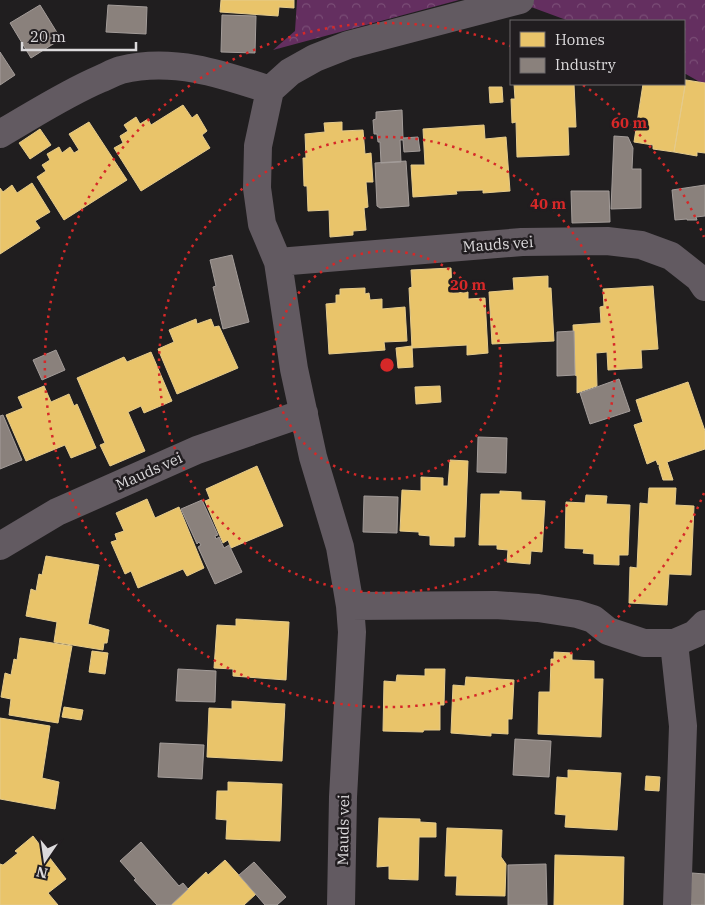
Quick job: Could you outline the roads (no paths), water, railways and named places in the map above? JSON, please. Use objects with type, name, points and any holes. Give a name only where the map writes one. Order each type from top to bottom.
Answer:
[{"type":"street","points":[[0,134],[78,88],[121,70],[160,66],[198,68],[270,90],[290,72],[316,58],[348,45],[520,0]]},
{"type":"street","name":"Mauds vei","points":[[270,90],[258,146],[257,188],[262,224],[278,262],[294,369],[312,457],[340,547],[350,606],[352,632],[343,797],[341,905]]},
{"type":"street","name":"Mauds vei","points":[[278,262],[522,242],[607,241],[641,244],[671,256],[699,278],[705,286]]},
{"type":"street","name":"Mauds vei","points":[[0,546],[57,512],[197,450],[304,413]]},
{"type":"street","points":[[350,606],[495,605],[538,608],[577,614],[593,619],[608,631],[644,643],[674,643],[695,634],[705,624]]},
{"type":"street","points":[[674,643],[683,726],[677,905]]}]
